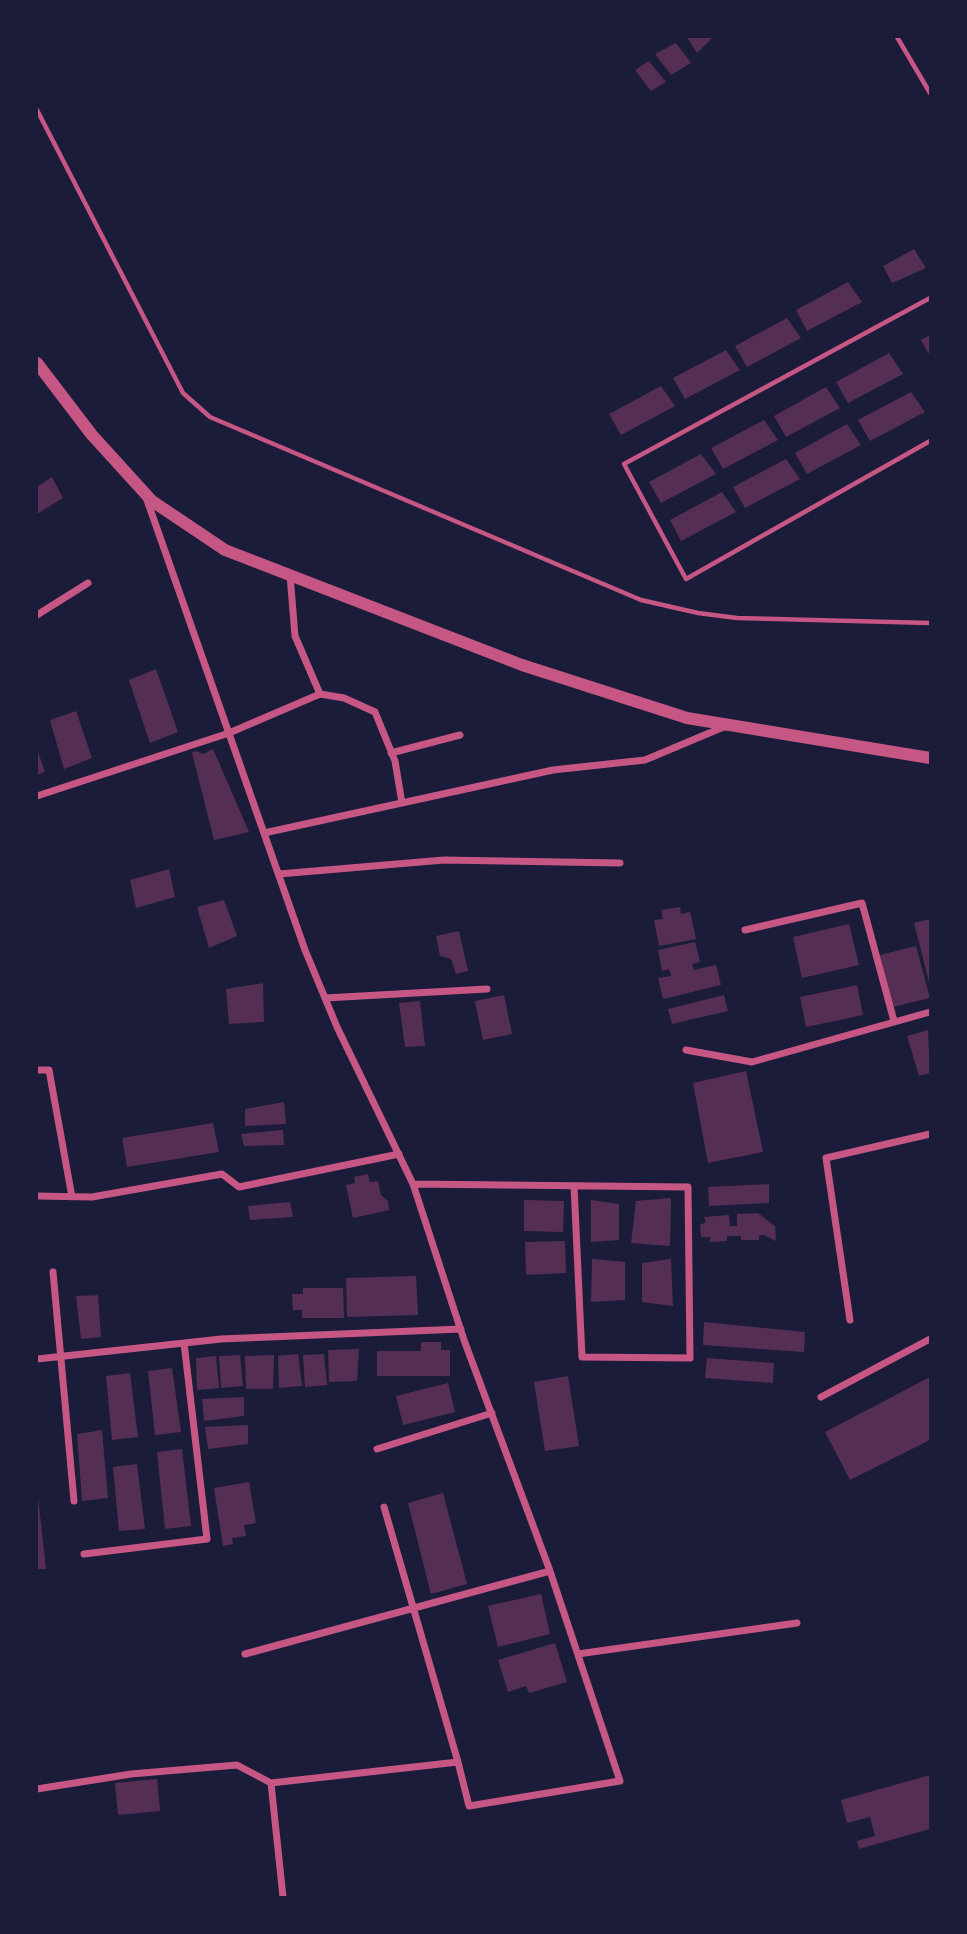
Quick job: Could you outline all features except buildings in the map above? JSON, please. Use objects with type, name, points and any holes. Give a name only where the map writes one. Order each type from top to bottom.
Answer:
[{"type":"street","points":[[37,363],[92,435],[152,501],[225,550],[522,665],[687,718],[930,758]]},
{"type":"street","points":[[144,493],[325,998],[413,1184],[461,1329],[550,1571],[620,1781],[469,1806],[384,1507]]},
{"type":"street","points":[[290,575],[295,636],[320,695]]},
{"type":"street","points":[[37,615],[88,583]]},
{"type":"street","points":[[37,796],[229,733],[320,695],[344,698],[375,712],[391,753],[402,803]]},
{"type":"street","points":[[264,833],[553,770],[645,760],[729,725]]},
{"type":"street","points":[[391,753],[460,735]]},
{"type":"street","points":[[279,874],[444,860],[620,863]]},
{"type":"street","points":[[745,930],[862,903],[894,1021]]},
{"type":"street","points":[[325,998],[487,989]]},
{"type":"street","points":[[686,1050],[752,1062],[930,1012]]},
{"type":"street","points":[[37,1070],[50,1070],[72,1197]]},
{"type":"street","points":[[850,1320],[826,1158],[930,1134]]},
{"type":"street","points":[[37,1196],[92,1197],[222,1174],[239,1187],[399,1154]]},
{"type":"street","points":[[413,1184],[688,1187],[690,1359],[582,1357],[574,1186]]},
{"type":"street","points":[[53,1272],[63,1356],[74,1501]]},
{"type":"street","points":[[37,1359],[184,1343],[461,1329]]},
{"type":"street","points":[[821,1397],[930,1339]]},
{"type":"street","points":[[84,1554],[207,1539],[184,1343]]},
{"type":"street","points":[[377,1449],[492,1413]]},
{"type":"street","points":[[244,1654],[550,1571]]},
{"type":"street","points":[[578,1654],[797,1623]]},
{"type":"street","points":[[37,1789],[131,1774],[237,1765],[271,1783],[458,1762]]},
{"type":"street","points":[[271,1783],[283,1897]]},
{"type":"lane","points":[[897,37],[930,93]]},
{"type":"lane","points":[[37,110],[183,393],[210,417],[641,600],[698,613],[737,618],[930,624]]},
{"type":"lane","points":[[930,298],[624,464],[686,579],[930,441]]}]
